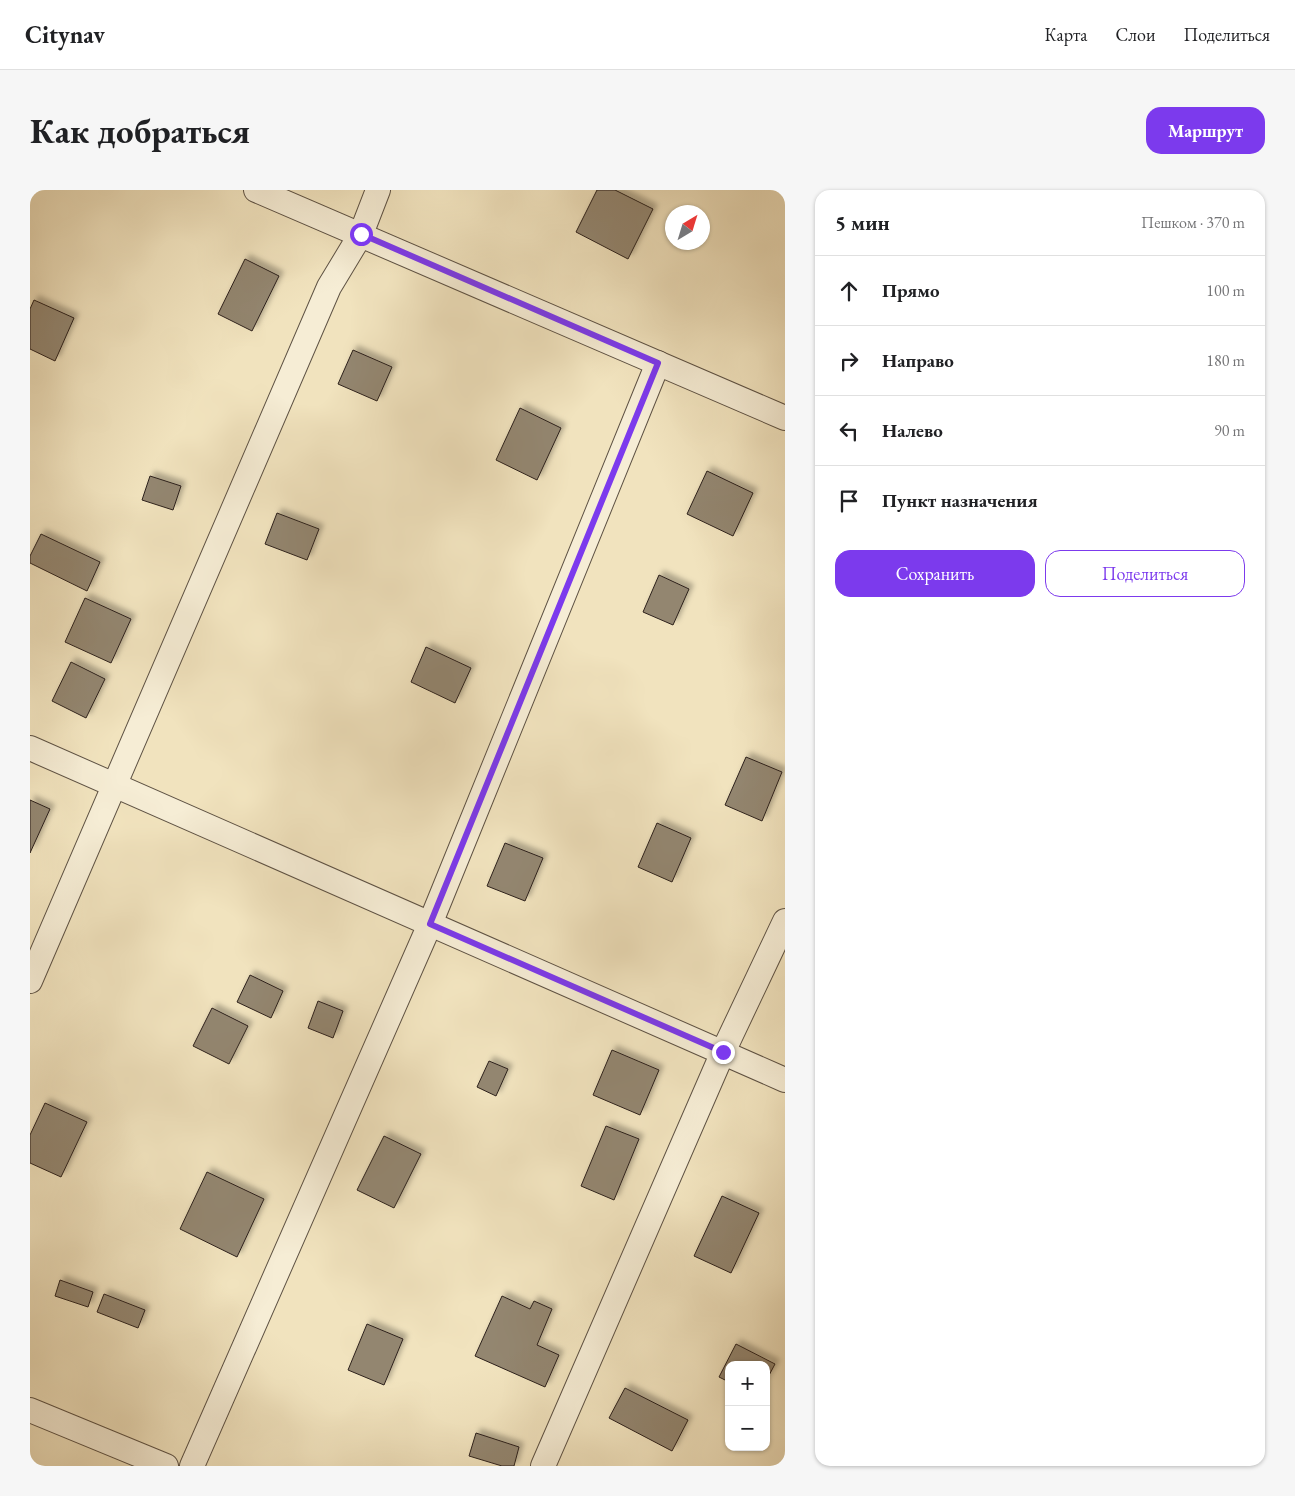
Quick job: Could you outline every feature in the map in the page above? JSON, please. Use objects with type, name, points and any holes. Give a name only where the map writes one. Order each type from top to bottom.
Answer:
[{"type":"street","points":[[256,190],[785,418]]},
{"type":"street","points":[[30,981],[329,287],[361,234],[378,190]]},
{"type":"street","points":[[192,1466],[430,924],[658,363]]},
{"type":"street","points":[[30,748],[785,1080]]},
{"type":"street","points":[[544,1466],[723,1052],[785,921]]},
{"type":"street","points":[[30,1410],[166,1466]]},
{"type":"building","points":[[597,190],[615,190],[653,209],[628,259],[576,232]]},
{"type":"building","points":[[245,259],[279,276],[252,331],[218,314]]},
{"type":"building","points":[[34,300],[74,318],[55,361],[30,349],[30,309]]},
{"type":"building","points":[[353,350],[392,367],[377,401],[338,384]]},
{"type":"building","points":[[520,408],[561,428],[537,480],[496,460]]},
{"type":"building","points":[[707,471],[753,493],[733,536],[687,514]]},
{"type":"building","points":[[150,476],[181,486],[173,510],[142,500]]},
{"type":"building","points":[[277,513],[319,529],[307,560],[265,544]]},
{"type":"building","points":[[41,534],[100,562],[87,591],[30,563],[30,556]]},
{"type":"building","points":[[659,575],[689,589],[673,625],[643,612]]},
{"type":"building","points":[[85,598],[131,619],[111,663],[65,642]]},
{"type":"building","points":[[426,647],[471,668],[455,703],[411,682]]},
{"type":"building","points":[[71,662],[105,679],[86,718],[52,701]]},
{"type":"building","points":[[746,757],[782,772],[762,821],[725,805]]},
{"type":"building","points":[[30,800],[50,809],[30,853]]},
{"type":"building","points":[[657,823],[691,838],[672,882],[638,867]]},
{"type":"building","points":[[505,843],[543,858],[525,901],[487,886]]},
{"type":"building","points":[[250,975],[283,991],[271,1018],[237,1002]]},
{"type":"building","points":[[318,1001],[343,1011],[333,1038],[308,1028]]},
{"type":"building","points":[[212,1008],[248,1026],[229,1064],[193,1046]]},
{"type":"building","points":[[612,1050],[659,1070],[640,1115],[593,1095]]},
{"type":"building","points":[[489,1061],[508,1069],[496,1096],[477,1087]]},
{"type":"building","points":[[45,1103],[87,1122],[61,1177],[30,1163],[30,1135]]},
{"type":"building","points":[[606,1126],[639,1139],[614,1200],[581,1186]]},
{"type":"building","points":[[384,1136],[421,1154],[394,1208],[357,1190]]},
{"type":"building","points":[[207,1172],[264,1199],[237,1257],[180,1229]]},
{"type":"building","points":[[722,1196],[759,1213],[731,1273],[694,1256]]},
{"type":"building","points":[[60,1280],[93,1292],[88,1307],[55,1296]]},
{"type":"building","points":[[104,1294],[145,1310],[138,1328],[97,1312]]},
{"type":"building","points":[[502,1296],[530,1309],[534,1301],[552,1309],[537,1345],[559,1355],[545,1387],[475,1356]]},
{"type":"building","points":[[367,1324],[403,1339],[384,1385],[348,1370]]},
{"type":"building","points":[[736,1344],[769,1361],[727,1361]]},
{"type":"building","points":[[770,1361],[775,1364],[770,1373]]},
{"type":"building","points":[[725,1365],[725,1380],[719,1377]]},
{"type":"building","points":[[625,1388],[688,1420],[672,1451],[609,1418]]},
{"type":"building","points":[[476,1433],[519,1447],[514,1466],[502,1466],[469,1456]]},
{"type":"route","points":[[361,234],[658,363],[430,924],[723,1052]]}]
